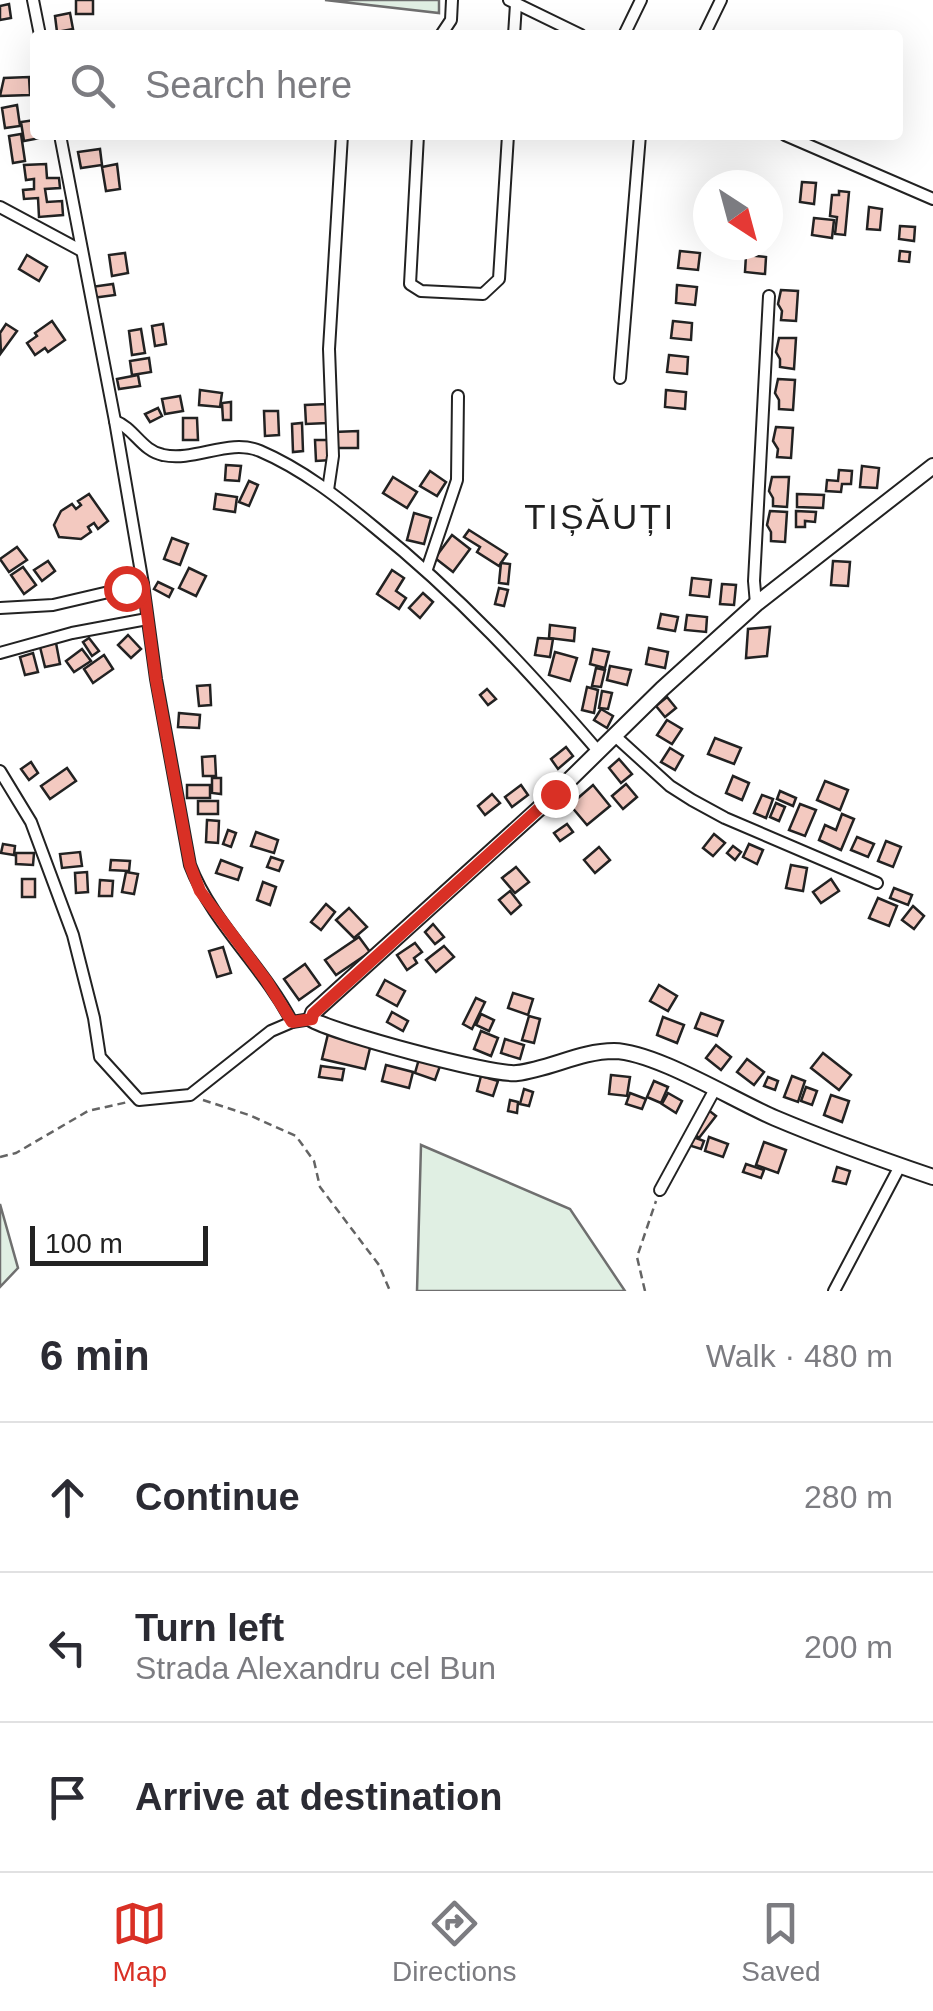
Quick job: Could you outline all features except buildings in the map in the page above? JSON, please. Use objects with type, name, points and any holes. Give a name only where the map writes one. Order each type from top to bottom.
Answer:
[{"type":"street","points":[[33,0],[39,30]]},
{"type":"street","points":[[444,30],[451,20],[452,0]]},
{"type":"street","points":[[626,30],[641,0]]},
{"type":"street","points":[[706,30],[721,0]]},
{"type":"street","points":[[514,30],[512,2],[571,30]]},
{"type":"street","points":[[61,140],[190,865],[200,891],[292,1022]]},
{"type":"street","points":[[328,490],[333,456],[329,348],[342,140]]},
{"type":"street","points":[[418,140],[410,284],[421,291],[483,294],[500,279],[508,140]]},
{"type":"street","points":[[620,378],[640,140]]},
{"type":"street","points":[[796,140],[933,200]]},
{"type":"street","points":[[0,208],[82,252]]},
{"type":"street","points":[[756,604],[769,296]]},
{"type":"street","points":[[427,569],[457,480],[458,396]]},
{"type":"street","points":[[114,421],[124,424],[153,452],[162,455],[174,457],[249,447],[328,490],[427,569],[496,636],[600,752]]},
{"type":"street","points":[[312,1019],[756,604],[933,466]]},
{"type":"street","points":[[0,608],[53,605],[143,584]]},
{"type":"street","points":[[0,654],[72,633],[147,620]]},
{"type":"street","points":[[615,736],[670,786],[692,800],[877,883]]},
{"type":"street","points":[[0,771],[31,822],[73,935],[100,1057],[140,1100],[190,1095],[271,1031],[312,1019],[500,1074],[531,1071],[598,1053],[628,1053],[664,1065],[776,1118],[933,1177]]},
{"type":"street","points":[[660,1190],[714,1091]]},
{"type":"street","points":[[834,1291],[900,1166]]},
{"type":"path","points":[[190,1095],[296,1136],[314,1161],[320,1188],[370,1252],[390,1291]]},
{"type":"path","points":[[0,1156],[16,1153],[88,1110],[140,1100]]},
{"type":"path","points":[[645,1291],[637,1257],[660,1190]]},
{"type":"green space","points":[[325,0],[439,0],[439,13]]},
{"type":"green space","points":[[421,1145],[570,1209],[625,1291],[417,1291]]},
{"type":"green space","points":[[0,1204],[18,1268],[0,1287]]},
{"type":"district","name":"TIȘĂUȚI","points":[[600,516]]},
{"type":"route","points":[[126,588],[143,584],[156,680],[190,865],[200,891],[292,1022],[312,1019],[555,794]]}]
